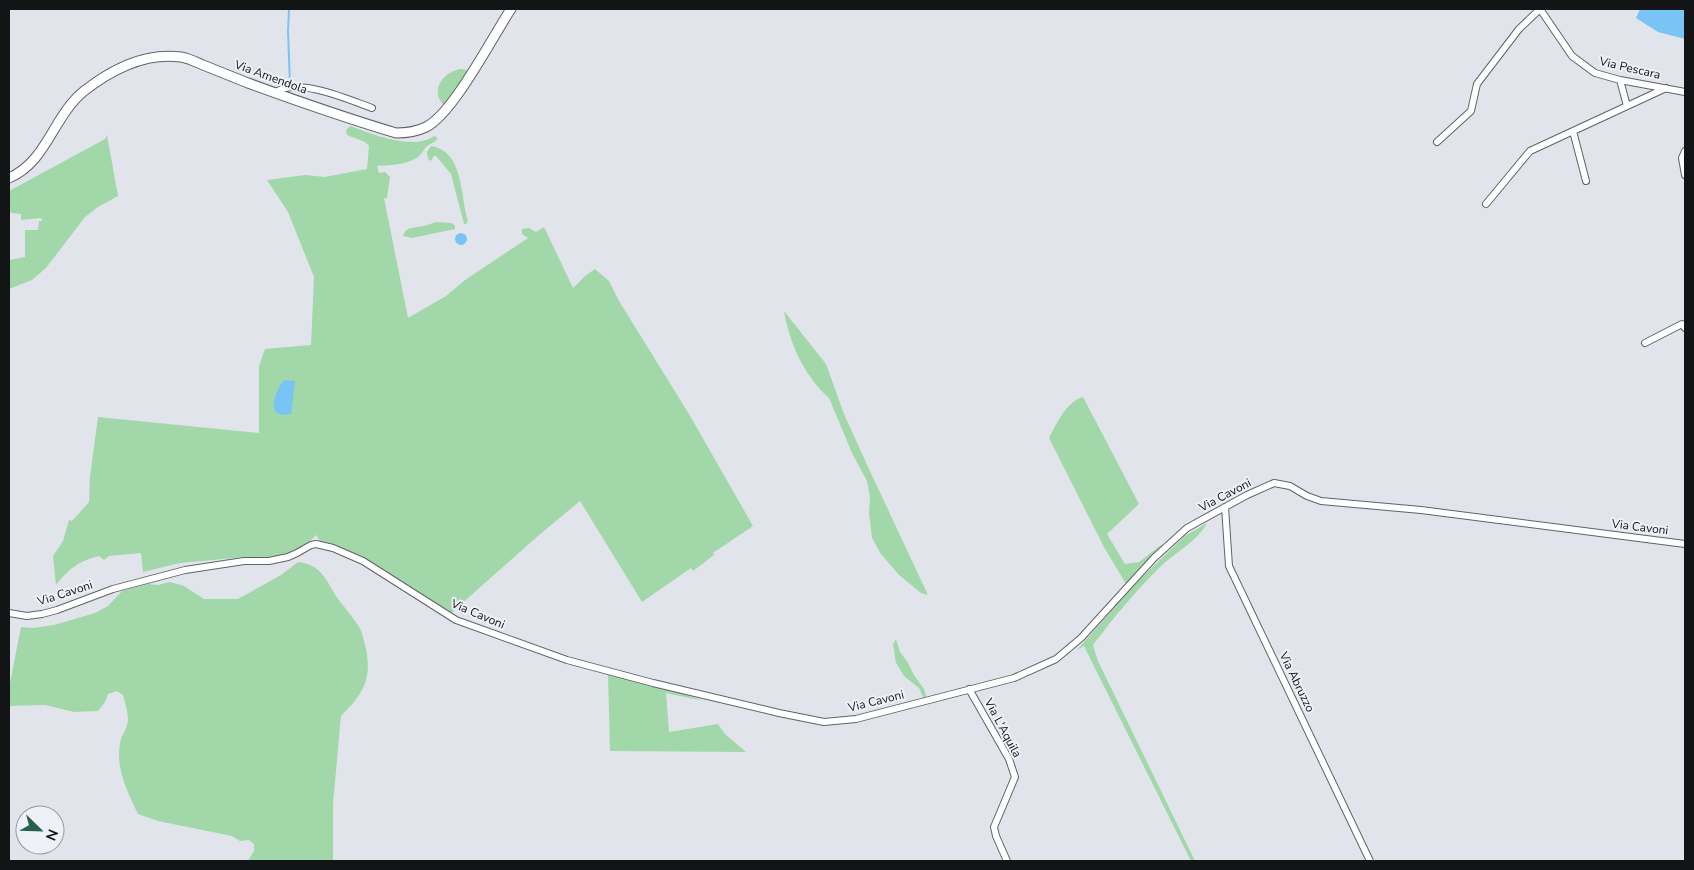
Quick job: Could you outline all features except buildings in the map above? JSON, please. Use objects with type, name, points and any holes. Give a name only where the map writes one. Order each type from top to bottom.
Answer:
[{"type":"main road","name":"Via Amendola","points":[[9,178],[19,174],[38,156],[64,112],[82,92],[105,75],[132,62],[161,57],[183,57],[275,93],[396,133],[405,133],[427,127],[454,99],[511,9]]},
{"type":"street","points":[[1436,142],[1470,111],[1477,84],[1519,30],[1540,9]]},
{"type":"street","name":"Via Pescara","points":[[1540,9],[1572,56],[1595,73],[1620,80],[1685,92]]},
{"type":"street","points":[[1620,80],[1627,106]]},
{"type":"street","points":[[275,93],[281,88],[291,87],[322,91],[372,108]]},
{"type":"street","points":[[1486,204],[1530,151],[1666,88]]},
{"type":"street","points":[[1573,131],[1586,181]]},
{"type":"street","points":[[1685,151],[1682,158],[1685,175]]},
{"type":"street","points":[[1645,343],[1682,324],[1685,328]]},
{"type":"street","name":"Via Cavoni","points":[[9,613],[27,616],[42,614],[113,589],[185,570],[244,561],[269,560],[297,554],[316,544],[333,548],[363,561],[456,620],[589,667],[824,722],[856,719],[1014,678],[1056,659],[1081,638],[1154,558],[1187,528],[1247,495],[1274,483],[1290,486],[1307,496],[1321,501],[1421,510],[1685,544]]},
{"type":"street","name":"Via Abruzzo","points":[[1225,507],[1229,566],[1370,861]]},
{"type":"street","name":"Via L'Aquila","points":[[969,689],[1009,759],[1015,777],[994,827],[1007,861]]},
{"type":"green space","points":[[461,69],[468,70],[463,81],[445,106],[438,94],[440,83],[449,74]]},
{"type":"green space","points":[[350,126],[381,137],[404,142],[426,140],[434,136],[438,138],[426,147],[417,158],[401,164],[377,166],[379,173],[385,172],[390,177],[387,198],[384,198],[408,318],[446,296],[465,280],[528,238],[522,234],[522,229],[529,228],[536,232],[544,227],[573,288],[595,269],[609,281],[619,301],[689,414],[753,526],[713,553],[714,555],[693,571],[691,568],[642,602],[580,501],[450,614],[383,570],[322,544],[316,535],[293,551],[272,559],[252,560],[245,557],[180,563],[143,572],[141,553],[109,556],[104,560],[99,556],[74,566],[56,585],[53,556],[63,541],[69,520],[72,521],[89,502],[90,477],[98,417],[259,433],[259,366],[265,349],[311,345],[314,277],[288,212],[267,180],[305,175],[325,177],[367,169],[369,146],[365,142],[347,135],[346,130]]},
{"type":"green space","points":[[107,135],[118,196],[85,217],[46,268],[32,280],[9,289],[10,260],[25,257],[25,230],[38,230],[39,221],[42,221],[41,218],[21,220],[21,214],[11,213],[9,208],[9,191],[105,139]]},
{"type":"green space","points":[[431,146],[442,150],[450,156],[455,165],[468,220],[466,224],[464,224],[451,174],[436,156],[431,161],[428,159],[427,152]]},
{"type":"green space","points":[[436,222],[452,223],[455,229],[412,238],[403,236],[406,230]]},
{"type":"green space","points":[[784,311],[826,364],[844,414],[928,595],[921,593],[899,575],[881,554],[872,538],[869,513],[870,497],[867,481],[852,453],[829,398],[812,379],[799,358],[786,323]]},
{"type":"green space","points":[[1083,397],[1139,504],[1107,534],[1125,564],[1139,562],[1161,545],[1163,548],[1126,584],[1104,547],[1049,438],[1067,408]]},
{"type":"green space","points":[[1207,523],[1197,536],[1141,586],[1093,645],[1098,661],[1195,861],[1191,861],[1084,646],[1077,650],[1136,583],[1185,536]]},
{"type":"green space","points":[[298,562],[318,570],[327,580],[360,629],[368,660],[367,678],[364,686],[355,701],[341,716],[333,804],[333,861],[248,861],[254,851],[254,844],[249,840],[240,841],[232,836],[158,821],[138,814],[120,769],[119,749],[128,718],[123,695],[117,691],[108,694],[98,711],[74,712],[45,705],[9,706],[9,688],[21,627],[33,628],[54,625],[95,613],[108,606],[122,591],[148,584],[158,585],[170,582],[184,586],[204,599],[238,599],[281,575]]},
{"type":"green space","points":[[896,639],[900,652],[924,689],[927,699],[923,697],[919,688],[904,676],[896,663],[893,644]]},
{"type":"green space","points":[[608,674],[669,689],[704,701],[666,693],[669,732],[718,724],[725,734],[746,752],[610,751]]},
{"type":"water","points":[[1640,9],[1685,9],[1685,39],[1658,32],[1636,18]]},
{"type":"water","points":[[459,233],[463,233],[467,239],[463,245],[459,245],[455,241],[455,237]]},
{"type":"water","points":[[284,380],[295,381],[291,414],[283,415],[277,413],[274,409],[274,404],[277,392]]},
{"type":"waterway","points":[[289,9],[290,84]]}]
